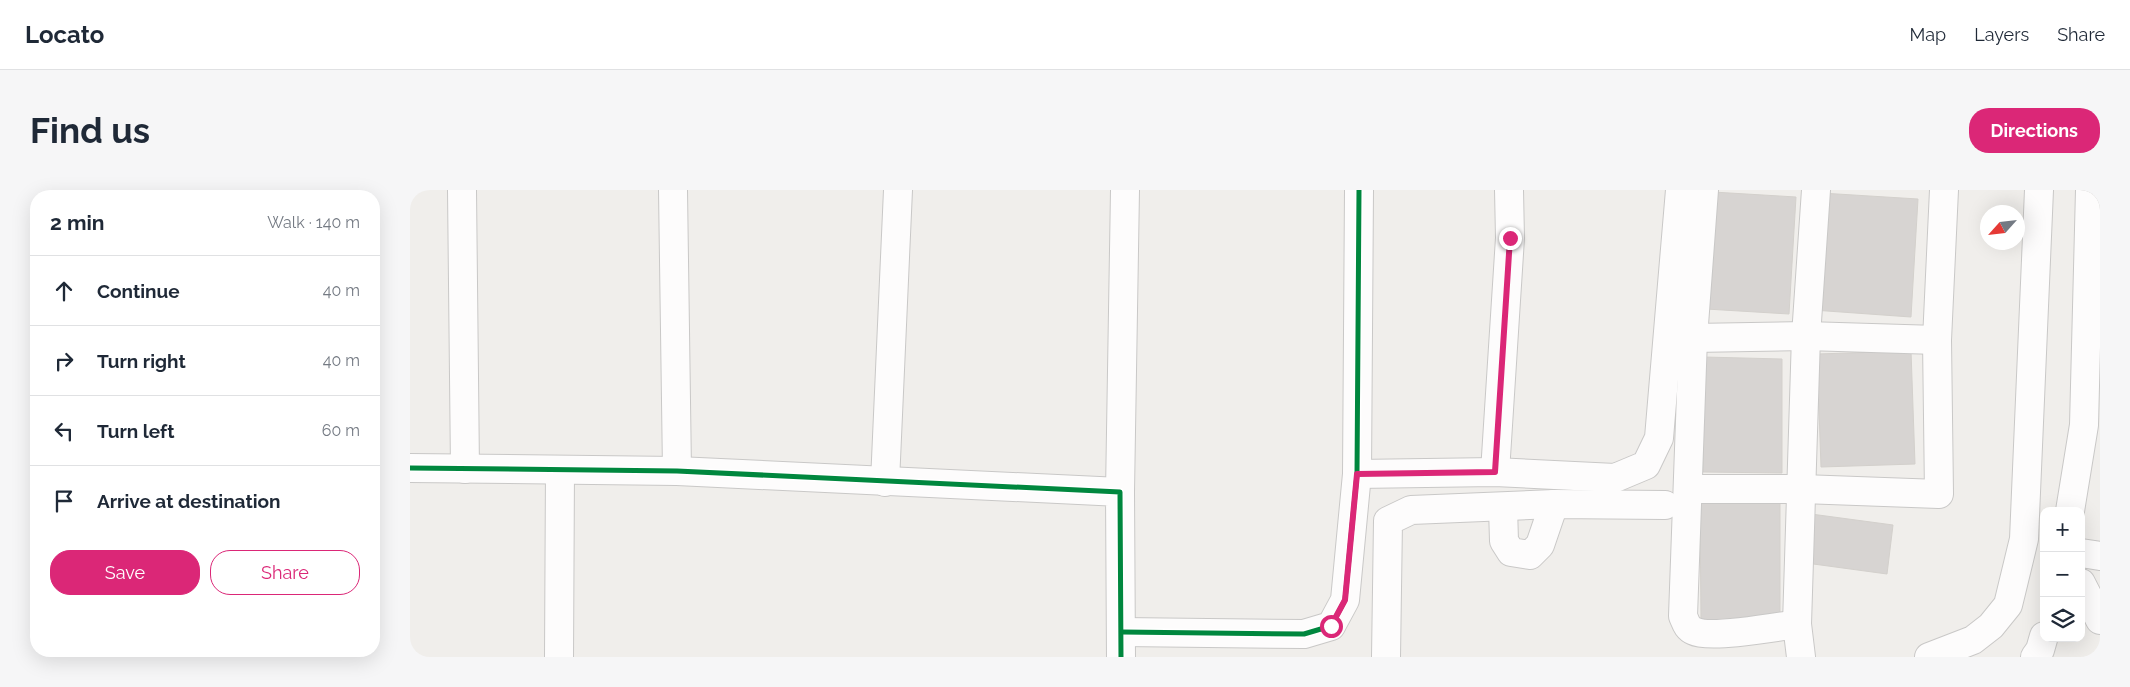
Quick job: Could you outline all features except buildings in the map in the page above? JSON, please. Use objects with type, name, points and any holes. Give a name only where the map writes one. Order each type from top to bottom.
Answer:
[{"type":"street","points":[[462,190],[465,469]]},
{"type":"street","points":[[673,190],[677,471]]},
{"type":"street","points":[[885,482],[898,190]]},
{"type":"street","points":[[1125,190],[1120,492],[1122,645],[1304,634],[1331,626],[1345,600],[1357,474],[1359,190]]},
{"type":"street","points":[[1495,472],[1510,238],[1509,190]]},
{"type":"street","points":[[1357,474],[1495,472],[1615,478],[1646,465],[1659,438],[1680,190]]},
{"type":"street","points":[[1704,190],[1694,338],[1683,616],[1688,628],[1696,633],[1715,634],[1797,624]]},
{"type":"street","points":[[1801,657],[1797,624],[1806,336],[1816,190]]},
{"type":"street","points":[[1689,489],[1802,489],[1939,494],[1937,340],[1944,190]]},
{"type":"street","points":[[1929,657],[1978,648],[1991,626],[2008,605],[2034,541],[2038,190]]},
{"type":"street","points":[[2071,507],[2084,425],[2092,392],[2090,190]]},
{"type":"street","points":[[1694,338],[1806,336],[1937,340]]},
{"type":"street","points":[[410,468],[677,471],[1120,492]]},
{"type":"street","points":[[559,657],[560,470]]},
{"type":"street","points":[[1503,507],[1504,541],[1511,552],[1530,555],[1540,545],[1554,504]]},
{"type":"street","points":[[1386,657],[1388,521],[1411,510],[1554,504],[1666,505]]},
{"type":"street","points":[[2085,554],[2100,556]]},
{"type":"street","points":[[2085,591],[2100,620]]},
{"type":"street","points":[[2035,657],[2042,642]]},
{"type":"cycle path","points":[[1122,632],[1304,634],[1331,626],[1345,600],[1357,474],[1359,190]]},
{"type":"cycle path","points":[[410,468],[677,471],[1120,492],[1121,657]]},
{"type":"route","points":[[1331,626],[1345,600],[1357,474],[1495,472],[1510,238]]}]
